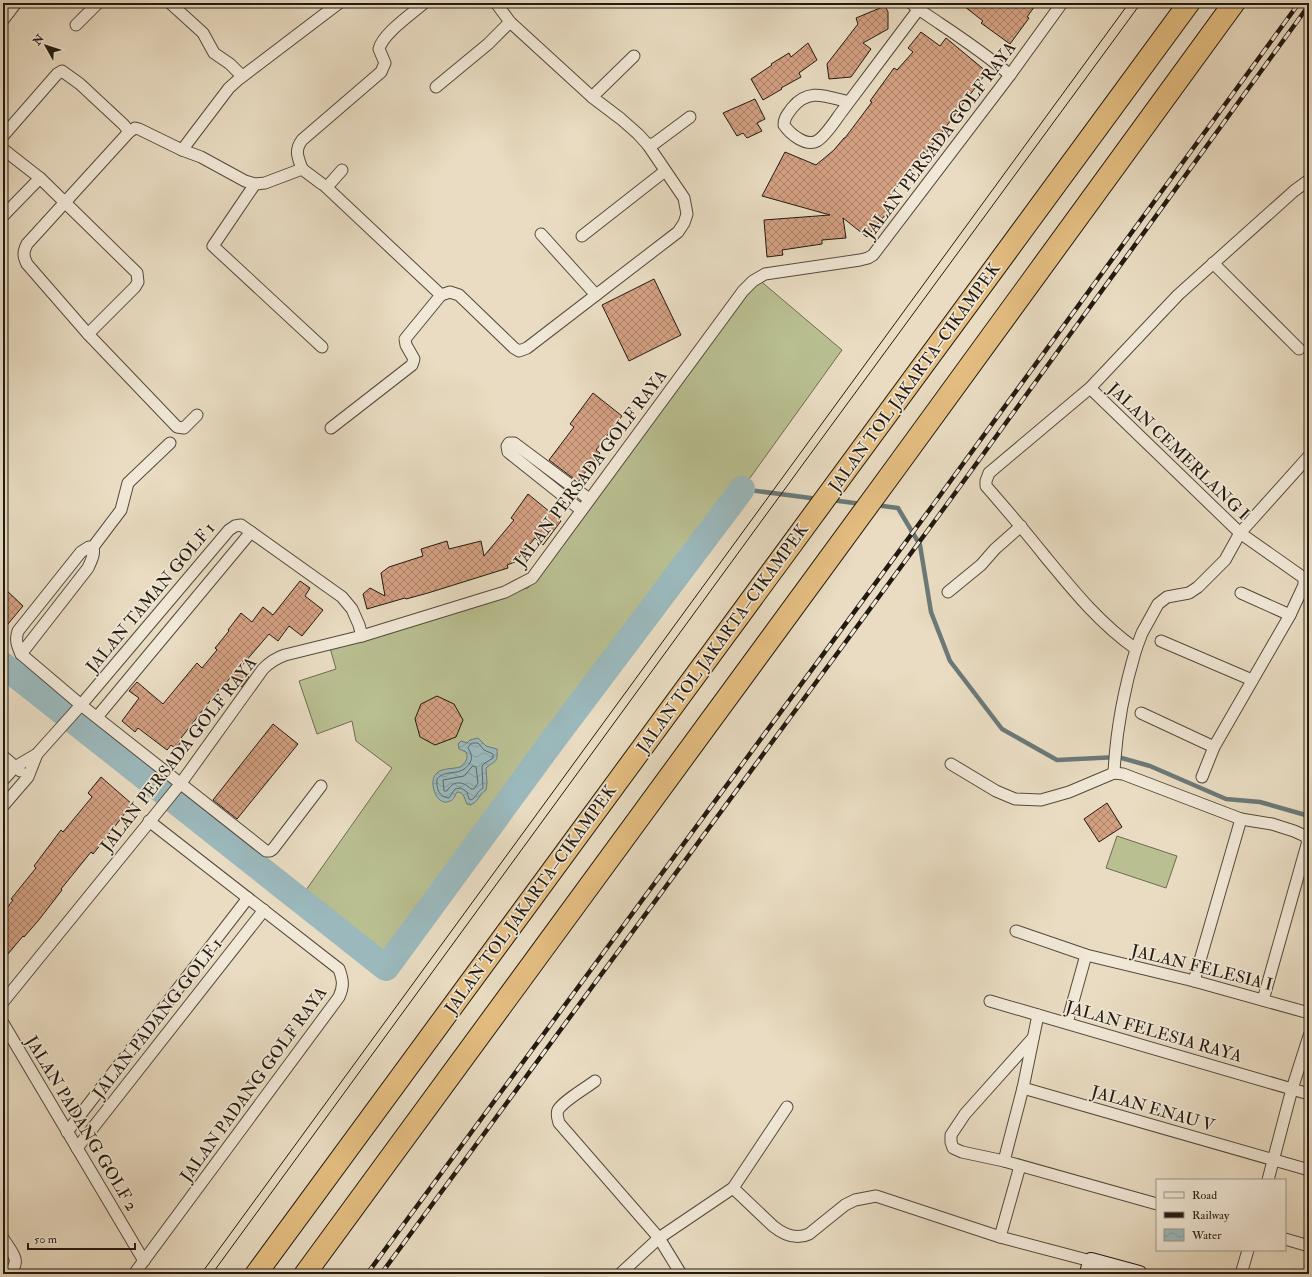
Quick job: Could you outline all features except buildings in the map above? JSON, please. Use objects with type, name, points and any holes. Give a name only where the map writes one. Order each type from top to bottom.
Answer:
[{"type":"highway","name":"JALAN TOL JAKARTA–CIKAMPEK","points":[[256,1274],[1189,3]]},
{"type":"highway","points":[[305,1274],[1234,3]]},
{"type":"street","points":[[3,20],[16,3]]},
{"type":"street","points":[[76,26],[98,3]]},
{"type":"street","points":[[170,3],[203,33],[214,53],[230,64],[242,76]]},
{"type":"street","points":[[182,150],[229,88],[242,76],[339,3]]},
{"type":"street","points":[[424,3],[383,41],[380,46],[380,52],[385,63],[381,72],[302,140],[297,149],[307,172],[325,185],[441,295]]},
{"type":"street","points":[[331,428],[412,365],[414,358],[406,345],[405,339],[441,295],[450,292],[459,295],[514,348],[519,351],[527,348],[678,232],[684,223],[687,214],[684,198],[638,134],[592,97],[510,22],[496,3]]},
{"type":"street","name":"JALAN PERSADA GOLF RAYA","points":[[3,1002],[179,786],[270,662],[285,655],[362,636],[505,592],[532,578],[743,291],[761,275],[770,272],[860,260],[873,255],[1010,75],[1062,3]]},
{"type":"street","points":[[849,102],[815,95],[802,98],[786,117],[784,124],[803,141],[808,143],[817,141],[822,137],[849,102],[917,5],[995,62],[1010,75]]},
{"type":"street","points":[[436,87],[488,44],[510,22]]},
{"type":"street","points":[[592,97],[634,56]]},
{"type":"street","points":[[3,136],[62,70],[80,84],[124,125],[129,132]]},
{"type":"street","points":[[648,146],[655,143],[690,117]]},
{"type":"street","points":[[197,415],[184,428],[177,427],[88,334],[28,264],[24,254],[27,244],[66,203],[129,132],[135,128],[182,150],[201,157],[245,181],[255,184],[307,172]]},
{"type":"street","points":[[3,149],[40,178],[137,273],[139,278],[135,287],[88,334]]},
{"type":"street","points":[[325,185],[342,170]]},
{"type":"street","points":[[582,236],[665,171]]},
{"type":"street","points":[[3,216],[40,178]]},
{"type":"street","name":"JALAN CEMERLANG I","points":[[1202,777],[1214,747],[1290,615],[1304,585],[1304,578],[1240,533],[1090,388],[1161,311],[1270,211],[1309,180]]},
{"type":"street","points":[[255,184],[213,246],[322,347]]},
{"type":"street","points":[[541,234],[596,295]]},
{"type":"street","points":[[1213,263],[1299,349]]},
{"type":"street","points":[[1090,388],[989,473],[986,486],[1021,526],[1084,604],[1120,637],[1136,648]]},
{"type":"street","points":[[21,654],[88,568],[94,551],[93,547],[121,510],[128,483],[170,442]]},
{"type":"street","points":[[581,510],[508,452],[507,446],[509,443],[514,443],[589,499]]},
{"type":"street","points":[[1114,767],[1115,743],[1126,685],[1136,648],[1158,604],[1167,597],[1189,593],[1198,587],[1225,560],[1240,533],[1309,456]]},
{"type":"street","name":"JALAN TAMAN GOLF 1","points":[[77,709],[229,530],[235,526],[242,525],[342,597],[352,609],[362,636]]},
{"type":"street","points":[[948,592],[981,564],[995,549],[1021,526]]},
{"type":"street","name":"JALAN TAMAN GOLF 1","points":[[97,717],[251,532]]},
{"type":"street","points":[[93,547],[89,547],[81,552],[18,631],[16,638],[21,654],[77,709],[97,717],[179,786],[263,849],[270,851],[273,849],[321,786]]},
{"type":"street","points":[[1242,593],[1290,615]]},
{"type":"street","points":[[1161,641],[1252,680]]},
{"type":"street","points":[[3,780],[15,767],[37,754],[77,709]]},
{"type":"street","points":[[1141,713],[1214,747]]},
{"type":"street","points":[[5,800],[28,778],[37,754]]},
{"type":"street","points":[[3,756],[28,778]]},
{"type":"street","points":[[951,764],[996,791],[1015,799],[1041,800],[1069,792],[1114,767]]},
{"type":"street","points":[[1114,767],[1123,774],[1241,819],[1272,824],[1305,836],[1308,841],[1263,1000]]},
{"type":"street","points":[[1194,981],[1241,819]]},
{"type":"street","name":"JALAN PADANG GOLF RAYA","points":[[134,1274],[339,997],[343,988],[343,979],[339,969],[149,821]]},
{"type":"street","name":"JALAN PADANG GOLF 1","points":[[67,1132],[248,898]]},
{"type":"street","name":"JALAN PADANG GOLF 1","points":[[77,1148],[264,910]]},
{"type":"street","name":"JALAN FELESIA I","points":[[1016,931],[1086,955],[1194,981],[1309,1013]]},
{"type":"street","points":[[1067,1023],[1086,955]]},
{"type":"street","name":"JALAN FELESIA RAYA","points":[[990,1001],[1309,1094]]},
{"type":"street","points":[[1004,1161],[1023,1088],[1038,1015]]},
{"type":"street","name":"JALAN PADANG GOLF 2","points":[[3,1023],[144,1261]]},
{"type":"street","points":[[1268,1179],[1292,1089],[1309,1036]]},
{"type":"street","points":[[1033,1038],[965,1114],[951,1135],[953,1148],[962,1152],[1004,1161],[1156,1204]]},
{"type":"street","points":[[594,1081],[573,1096],[558,1110],[557,1115],[559,1123],[659,1238],[681,1274]]},
{"type":"street","name":"JALAN ENAU V","points":[[1023,1088],[1309,1170]]},
{"type":"street","points":[[620,1274],[659,1238],[733,1188],[787,1107]]},
{"type":"street","points":[[1000,1237],[1020,1166]]},
{"type":"street","points":[[733,1188],[780,1232],[790,1236],[805,1236],[845,1205],[856,1200],[876,1196],[1090,1268],[1139,1274]]},
{"type":"street","points":[[3,1238],[16,1263],[14,1268],[10,1271],[3,1270]]},
{"type":"street","points":[[1286,1239],[1309,1246]]},
{"type":"street","points":[[1241,1274],[1248,1251]]},
{"type":"green space","points":[[757,278],[842,350],[742,489],[550,744],[386,968],[299,900],[392,768],[356,741],[352,721],[317,734],[299,681],[336,669],[328,641],[472,600],[528,588],[743,291]]},
{"type":"green space","points":[[1117,836],[1177,856],[1166,888],[1106,868]]},
{"type":"water","points":[[478,738],[486,746],[497,749],[496,759],[486,768],[486,790],[473,804],[470,805],[467,804],[463,794],[460,792],[457,792],[451,800],[445,802],[441,801],[435,793],[433,787],[434,777],[439,771],[460,767],[466,761],[467,754],[459,749],[458,744],[461,741],[467,743],[470,740]]},
{"type":"waterway","points":[[742,489],[818,499]]},
{"type":"waterway","points":[[3,665],[386,968],[550,744],[742,489]]},
{"type":"waterway","points":[[831,500],[862,504]]},
{"type":"waterway","points":[[875,505],[898,508],[920,545],[931,612],[950,661],[1002,729],[1057,760],[1118,757],[1150,766],[1226,799],[1260,802],[1309,816]]},
{"type":"tram line","points":[[201,1274],[1129,3]]},
{"type":"tram line","points":[[212,1274],[1141,3]]},
{"type":"railway","points":[[367,1274],[933,505],[1299,3]]},
{"type":"railway","points":[[381,1274],[942,511],[1309,5]]}]
